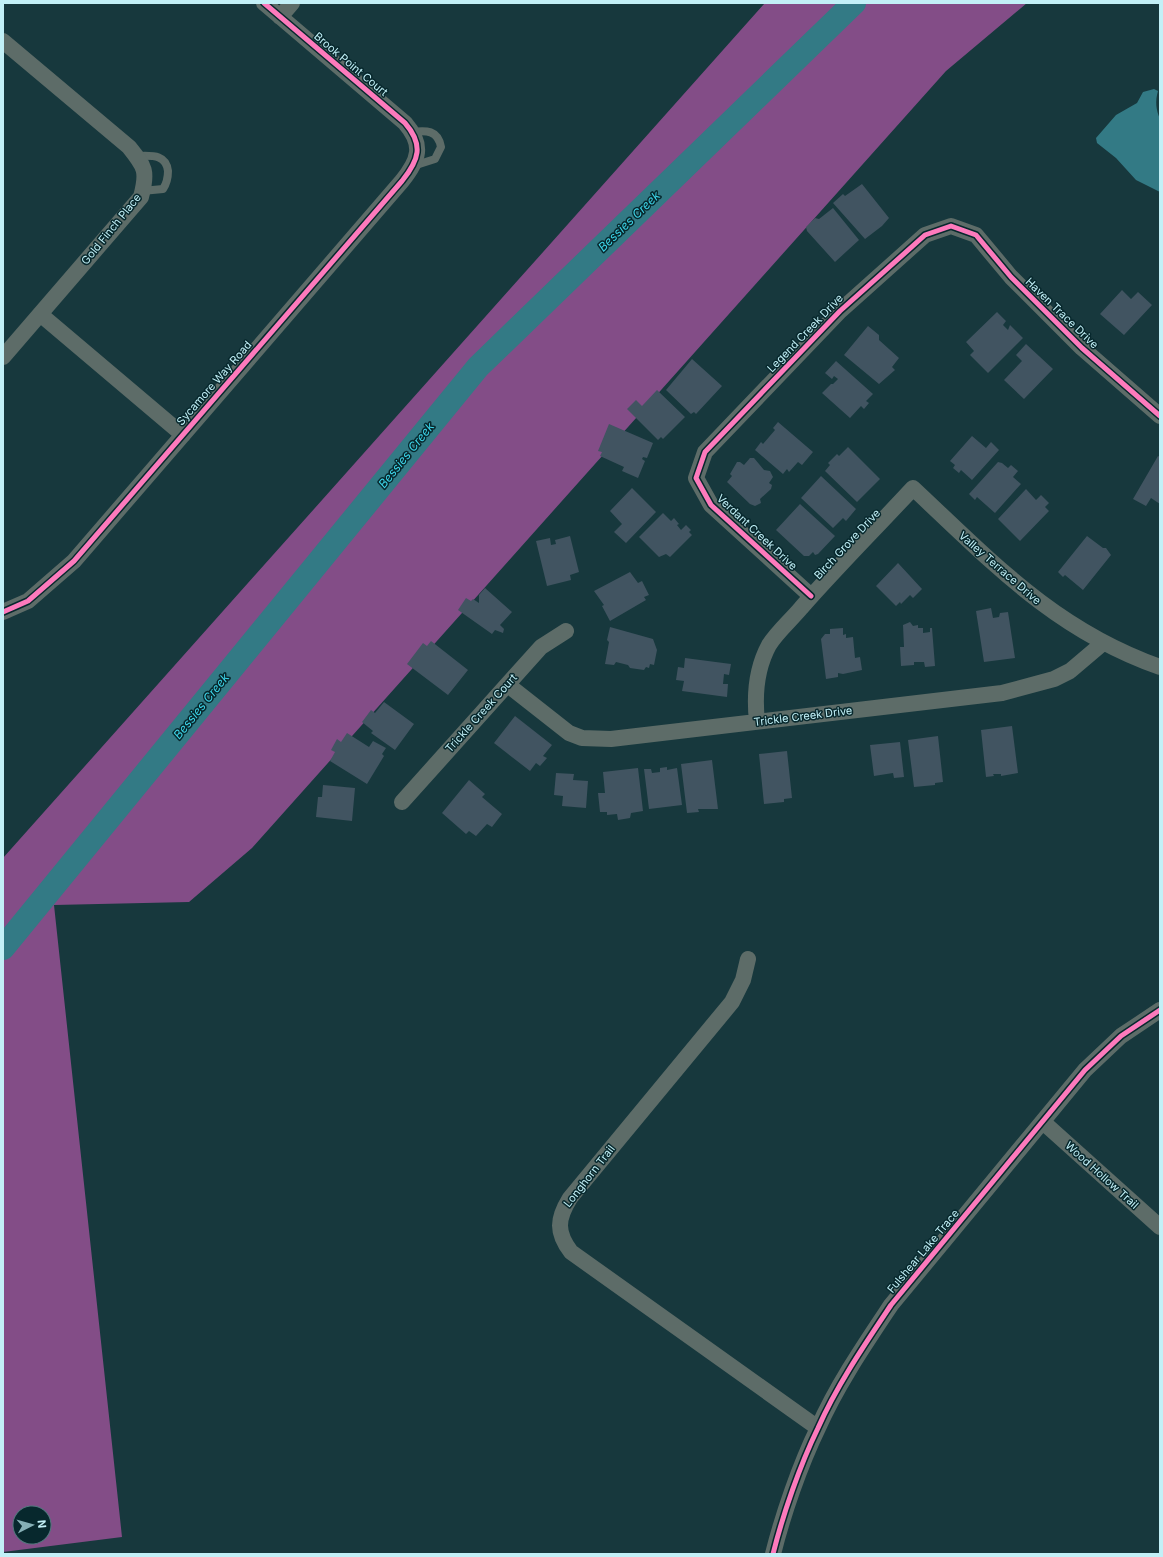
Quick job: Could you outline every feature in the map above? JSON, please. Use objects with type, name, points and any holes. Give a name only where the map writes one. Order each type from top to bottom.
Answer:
[{"type":"street","name":"Brook Point Court","points":[[264,3],[405,123],[415,139]]},
{"type":"street","points":[[280,17],[292,3]]},
{"type":"street","name":"Gold Finch Place","points":[[3,41],[129,147],[142,163],[146,179],[140,197],[3,357]]},
{"type":"street","name":"Sycamore Way Road","points":[[3,612],[28,600],[74,562],[413,166],[417,158],[415,139]]},
{"type":"street","name":"Haven Trace Drive","points":[[951,226],[976,235],[1011,277],[1082,348],[1160,416]]},
{"type":"street","name":"Legend Creek Drive","points":[[696,478],[705,452],[840,311],[925,235],[951,226]]},
{"type":"street","points":[[40,314],[183,435]]},
{"type":"street","name":"Verdant Creek Drive","points":[[696,478],[711,505],[811,596]]},
{"type":"street","name":"Birch Grove Drive","points":[[757,722],[755,702],[756,682],[761,663],[770,644],[811,596],[913,488]]},
{"type":"street","name":"Valley Terrace Drive","points":[[913,488],[1009,578],[1048,609],[1074,627],[1103,643],[1160,667]]},
{"type":"street","name":"Trickle Creek Court","points":[[402,802],[541,647],[566,631]]},
{"type":"street","name":"Trickle Creek Drive","points":[[508,685],[569,733],[589,739],[610,739],[1002,693],[1042,684],[1070,671],[1103,643]]},
{"type":"street","name":"Longhorn Trail","points":[[748,959],[742,980],[732,1002],[570,1198],[562,1211],[559,1227],[563,1241],[572,1252],[818,1428]]},
{"type":"street","name":"Fulshear Lake Trace","points":[[773,1554],[791,1497],[818,1428],[865,1344],[891,1305],[1085,1070],[1104,1051],[1132,1028],[1160,1010]]},
{"type":"street","name":"Wood Hollow Trail","points":[[1043,1122],[1160,1227]]},
{"type":"lane","points":[[413,166],[435,159],[441,147],[437,136],[425,130],[415,139]]},
{"type":"lane","points":[[136,156],[155,156],[162,158],[168,168],[166,184],[162,189],[142,191]]},
{"type":"shaded area","points":[[765,3],[1027,3],[946,71],[252,848],[189,902],[54,905],[122,1537],[3,1552],[3,858]]},
{"type":"water","points":[[1154,89],[1158,91],[1156,105],[1160,119],[1160,192],[1136,180],[1116,158],[1097,143],[1096,138],[1116,115],[1137,103],[1143,92]]},
{"type":"building","points":[[862,184],[889,218],[882,226],[865,239],[833,203],[843,194],[845,196]]},
{"type":"building","points":[[833,208],[859,240],[835,262],[807,231],[806,227],[815,218],[819,219]]},
{"type":"building","points":[[1122,290],[1131,299],[1138,292],[1152,305],[1124,335],[1100,314]]},
{"type":"building","points":[[997,312],[1006,321],[1003,325],[1008,330],[1010,325],[1023,338],[988,373],[970,355],[974,351],[966,342]]},
{"type":"building","points":[[868,326],[879,335],[879,340],[899,358],[892,367],[895,370],[879,384],[844,355]]},
{"type":"building","points":[[1026,344],[1053,369],[1024,399],[1004,380],[1022,361],[1016,355]]},
{"type":"building","points":[[692,359],[722,386],[696,414],[694,412],[691,414],[666,390]]},
{"type":"building","points":[[836,361],[873,394],[866,401],[869,403],[864,409],[861,406],[850,418],[822,393],[838,379],[834,376],[832,379],[825,373]]},
{"type":"building","points":[[657,390],[685,417],[663,439],[661,437],[658,440],[627,409],[636,400],[642,406]]},
{"type":"building","points":[[778,422],[813,452],[802,465],[798,462],[789,472],[787,469],[783,474],[755,450],[761,442],[763,444],[775,430],[773,428]]},
{"type":"building","points":[[609,424],[653,443],[647,458],[643,457],[642,459],[645,461],[638,478],[622,471],[624,467],[600,456],[602,452],[598,451]]},
{"type":"building","points":[[972,436],[986,448],[991,442],[999,450],[972,480],[961,470],[959,473],[953,468],[955,465],[950,461]]},
{"type":"building","points":[[848,447],[880,479],[857,502],[825,471],[830,465],[828,463],[837,454],[839,456]]},
{"type":"building","points":[[1158,456],[1160,457],[1160,504],[1151,498],[1146,506],[1133,499]]},
{"type":"building","points":[[750,458],[754,458],[764,470],[770,471],[773,477],[769,483],[772,485],[771,489],[760,499],[761,503],[755,506],[750,504],[727,482],[732,476],[730,474],[737,462],[744,465]]},
{"type":"building","points":[[998,462],[1002,463],[1008,468],[1011,465],[1018,471],[1013,477],[1021,484],[995,513],[977,497],[975,500],[969,494]]},
{"type":"building","points":[[821,476],[856,509],[846,521],[843,518],[833,528],[801,498]]},
{"type":"building","points":[[632,488],[656,512],[626,543],[614,532],[622,524],[610,511]]},
{"type":"building","points":[[1026,489],[1036,500],[1041,495],[1049,503],[1045,507],[1049,511],[1020,541],[998,519]]},
{"type":"building","points":[[800,504],[835,536],[818,554],[815,555],[813,552],[809,556],[804,556],[776,530]]},
{"type":"building","points":[[663,513],[671,521],[674,518],[679,524],[677,525],[681,530],[686,525],[691,530],[689,532],[692,535],[670,557],[666,554],[659,557],[639,537]]},
{"type":"building","points":[[570,536],[579,572],[570,575],[571,580],[547,586],[536,541],[550,538],[551,545],[556,544],[555,540]]},
{"type":"building","points":[[1087,536],[1103,548],[1106,548],[1111,555],[1083,590],[1065,575],[1063,577],[1058,572]]},
{"type":"building","points":[[898,563],[922,589],[913,598],[910,595],[901,604],[900,602],[896,606],[876,586]]},
{"type":"building","points":[[630,572],[638,583],[642,581],[649,595],[644,597],[646,600],[610,621],[602,606],[604,605],[594,591]]},
{"type":"building","points":[[485,588],[512,612],[500,625],[504,629],[503,633],[495,630],[492,634],[458,610],[466,598],[471,601],[473,599],[479,603],[479,595]]},
{"type":"building","points":[[991,608],[993,618],[999,617],[1000,613],[1008,612],[1015,658],[984,662],[976,611]]},
{"type":"building","points":[[910,622],[913,626],[918,625],[918,628],[923,628],[923,633],[930,632],[930,628],[932,628],[935,666],[925,667],[924,662],[914,662],[914,665],[901,666],[900,647],[904,647],[903,625]]},
{"type":"building","points":[[610,627],[653,639],[657,650],[654,665],[650,664],[649,668],[646,667],[644,670],[630,668],[628,665],[616,662],[614,665],[605,664],[609,642],[607,640]]},
{"type":"building","points":[[843,628],[843,635],[846,634],[846,638],[853,637],[855,658],[860,657],[862,670],[843,674],[838,673],[838,677],[826,679],[821,639],[825,634],[830,634],[830,629]]},
{"type":"building","points":[[431,641],[468,670],[448,695],[407,664],[423,643],[427,646]]},
{"type":"building","points":[[685,658],[731,664],[729,675],[724,674],[723,684],[728,684],[727,697],[682,691],[684,681],[676,680],[678,667],[684,668]]},
{"type":"building","points":[[384,702],[414,724],[395,750],[371,733],[373,731],[362,722],[371,710],[375,713]]},
{"type":"building","points":[[515,716],[552,745],[543,756],[547,758],[540,766],[536,763],[530,771],[494,743]]},
{"type":"building","points":[[1012,726],[1018,773],[1001,776],[1001,774],[993,774],[994,776],[986,777],[981,730]]},
{"type":"building","points":[[347,733],[369,747],[373,741],[386,748],[382,754],[384,756],[367,784],[330,761],[335,752],[331,750],[337,739],[341,742]]},
{"type":"building","points":[[938,736],[943,782],[935,783],[935,785],[914,787],[908,740]]},
{"type":"building","points":[[900,742],[904,777],[894,778],[893,773],[874,776],[870,745]]},
{"type":"building","points":[[787,751],[792,798],[784,799],[784,802],[764,804],[759,754]]},
{"type":"building","points":[[712,760],[718,809],[698,809],[699,812],[687,813],[681,764]]},
{"type":"building","points":[[667,767],[667,770],[677,768],[682,805],[649,809],[644,769],[651,769],[652,773],[660,772],[660,768]]},
{"type":"building","points":[[638,768],[643,811],[631,813],[630,818],[618,820],[617,814],[607,815],[607,812],[600,812],[598,793],[605,793],[603,772]]},
{"type":"building","points":[[556,773],[574,774],[573,780],[588,781],[586,808],[562,806],[563,796],[554,795]]},
{"type":"building","points":[[469,780],[485,794],[482,797],[502,814],[492,827],[487,824],[476,836],[469,831],[466,834],[442,813]]},
{"type":"building","points":[[323,785],[355,788],[352,821],[316,817],[318,797],[322,797]]},
{"type":"waterway","name":"Bessies Creek","points":[[3,948],[478,367],[854,3]]},
{"type":"cycle path","points":[[3,612],[28,601],[74,561],[402,181],[412,166],[417,152],[417,145],[415,138],[405,123],[264,3]]},
{"type":"cycle path","points":[[811,596],[711,505],[696,478],[705,452],[840,311],[925,235],[951,226],[976,235],[1011,277],[1082,348],[1160,416]]},
{"type":"cycle path","points":[[773,1554],[787,1506],[811,1442],[834,1396],[852,1365],[891,1305],[1085,1070],[1121,1036],[1160,1010]]}]
